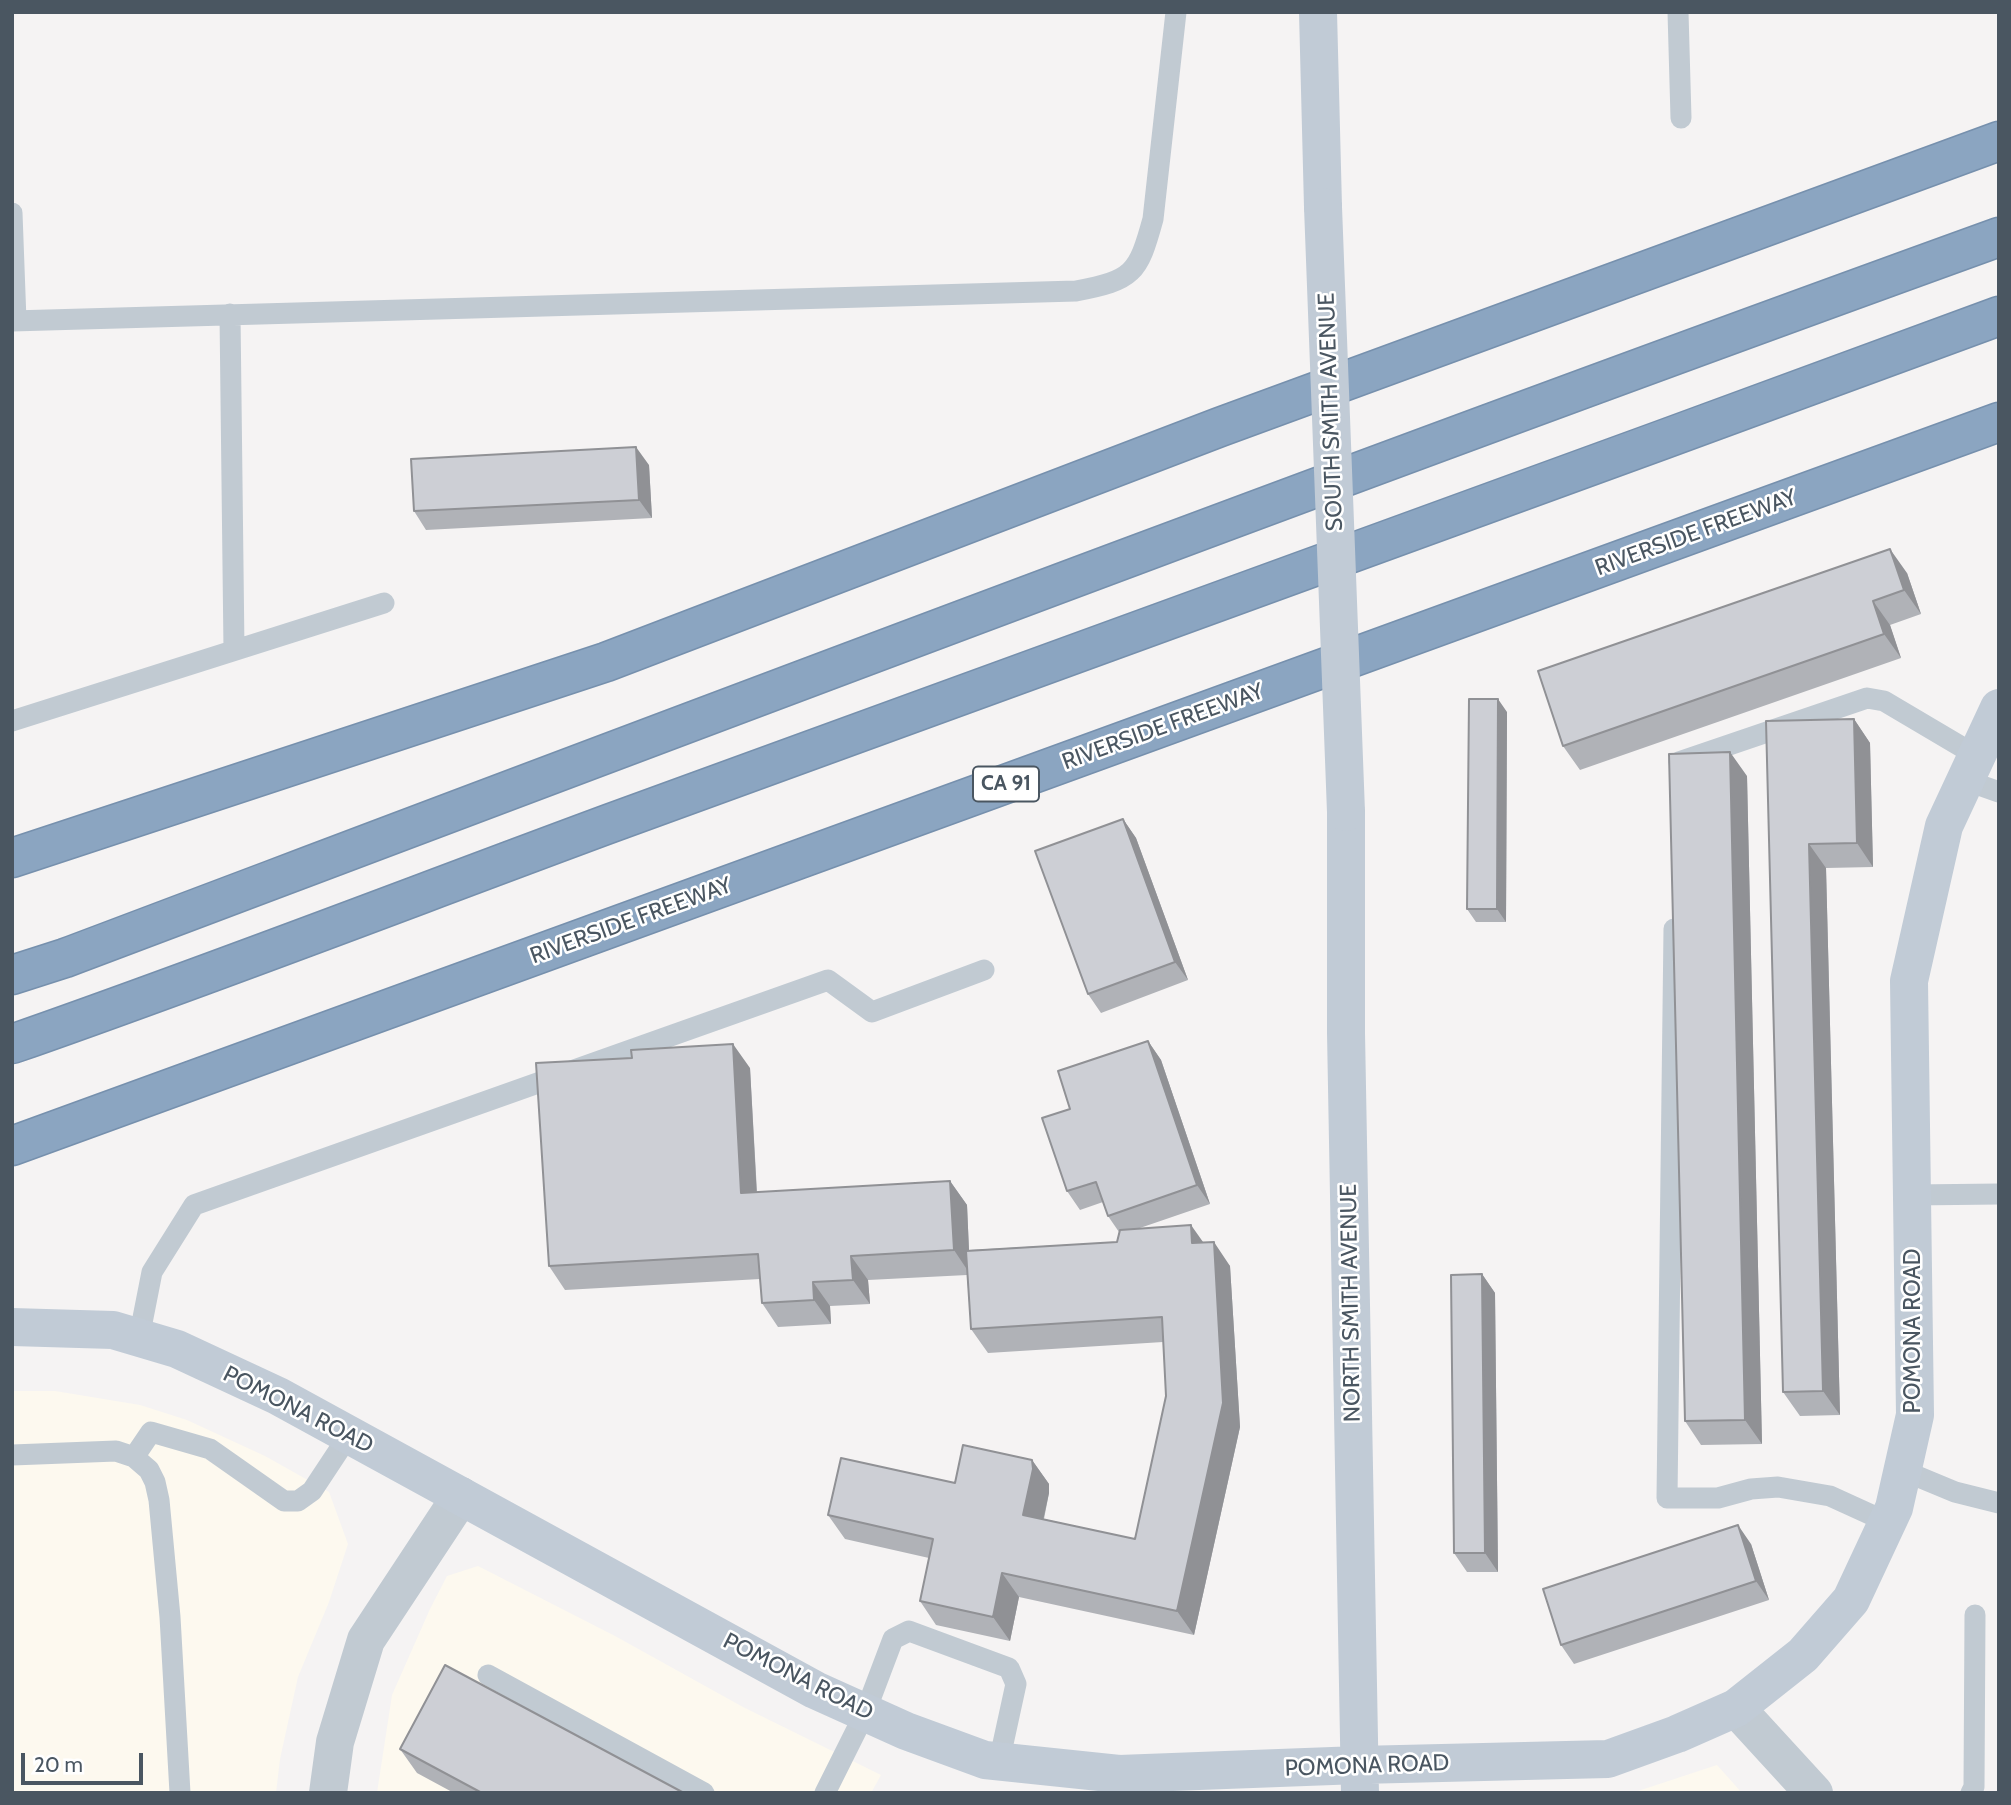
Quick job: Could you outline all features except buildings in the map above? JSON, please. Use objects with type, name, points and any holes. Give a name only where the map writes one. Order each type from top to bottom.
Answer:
[{"type":"highway","points":[[12,858],[606,662],[1220,427],[1999,141]]},
{"type":"highway","points":[[12,975],[65,958],[776,689],[1676,354],[1999,237]]},
{"type":"highway","points":[[12,1044],[165,991],[610,824],[1999,316]]},
{"type":"highway","name":"RIVERSIDE FREEWAY","points":[[12,1146],[1999,422]]},
{"type":"main road","name":"SOUTH SMITH AVENUE","points":[[1318,12],[1346,812]]},
{"type":"main road","name":"POMONA ROAD","points":[[12,1327],[113,1330],[177,1349],[278,1396],[815,1689],[906,1731],[985,1760],[1119,1774],[1360,1779],[1608,1759],[1677,1734],[1736,1708],[1803,1655],[1851,1600],[1894,1507],[1915,1415],[1909,981],[1944,826],[1980,776],[1999,708]]},
{"type":"main road","name":"NORTH SMITH AVENUE","points":[[1346,812],[1346,1032],[1360,1779]]},
{"type":"street","points":[[328,1793],[335,1742],[366,1640],[461,1496]]},
{"type":"street","points":[[1736,1708],[1814,1793]]},
{"type":"lane","points":[[12,213],[14,321],[1076,291],[1108,285],[1134,270],[1145,249],[1153,219],[1176,12]]},
{"type":"lane","points":[[1678,12],[1681,118]]},
{"type":"lane","points":[[230,314],[234,650]]},
{"type":"lane","points":[[12,721],[384,603]]},
{"type":"lane","points":[[1677,776],[1677,762],[1867,698],[1885,701],[1980,776]]},
{"type":"lane","points":[[1675,914],[1667,1498],[1718,1498],[1751,1489],[1778,1487],[1830,1496],[1887,1522]]},
{"type":"lane","points":[[139,1338],[152,1272],[194,1205],[828,980],[872,1012],[984,970]]},
{"type":"lane","points":[[1912,1195],[1999,1194]]},
{"type":"lane","points":[[134,1457],[151,1432],[210,1449],[284,1501],[298,1501],[312,1491],[349,1435]]},
{"type":"lane","points":[[12,1455],[116,1451],[134,1457],[149,1470],[155,1482],[170,1618],[180,1793]]},
{"type":"lane","points":[[1902,1470],[1955,1492],[1999,1503]]},
{"type":"lane","points":[[1971,1793],[1974,1787],[1975,1615]]},
{"type":"lane","points":[[825,1793],[865,1713],[893,1639],[909,1631],[1009,1668],[1016,1684],[999,1762]]},
{"type":"lane","points":[[488,1675],[704,1793]]},
{"type":"shaded area","points":[[12,1391],[55,1391],[140,1405],[187,1420],[265,1456],[329,1492],[348,1544],[329,1602],[298,1677],[280,1759],[276,1793],[12,1793]]},
{"type":"shaded area","points":[[478,1566],[615,1636],[743,1707],[881,1775],[871,1793],[377,1793],[392,1695],[430,1609],[447,1576]]},
{"type":"shaded area","points":[[1717,1765],[1742,1793],[1630,1793],[1635,1792]]}]
